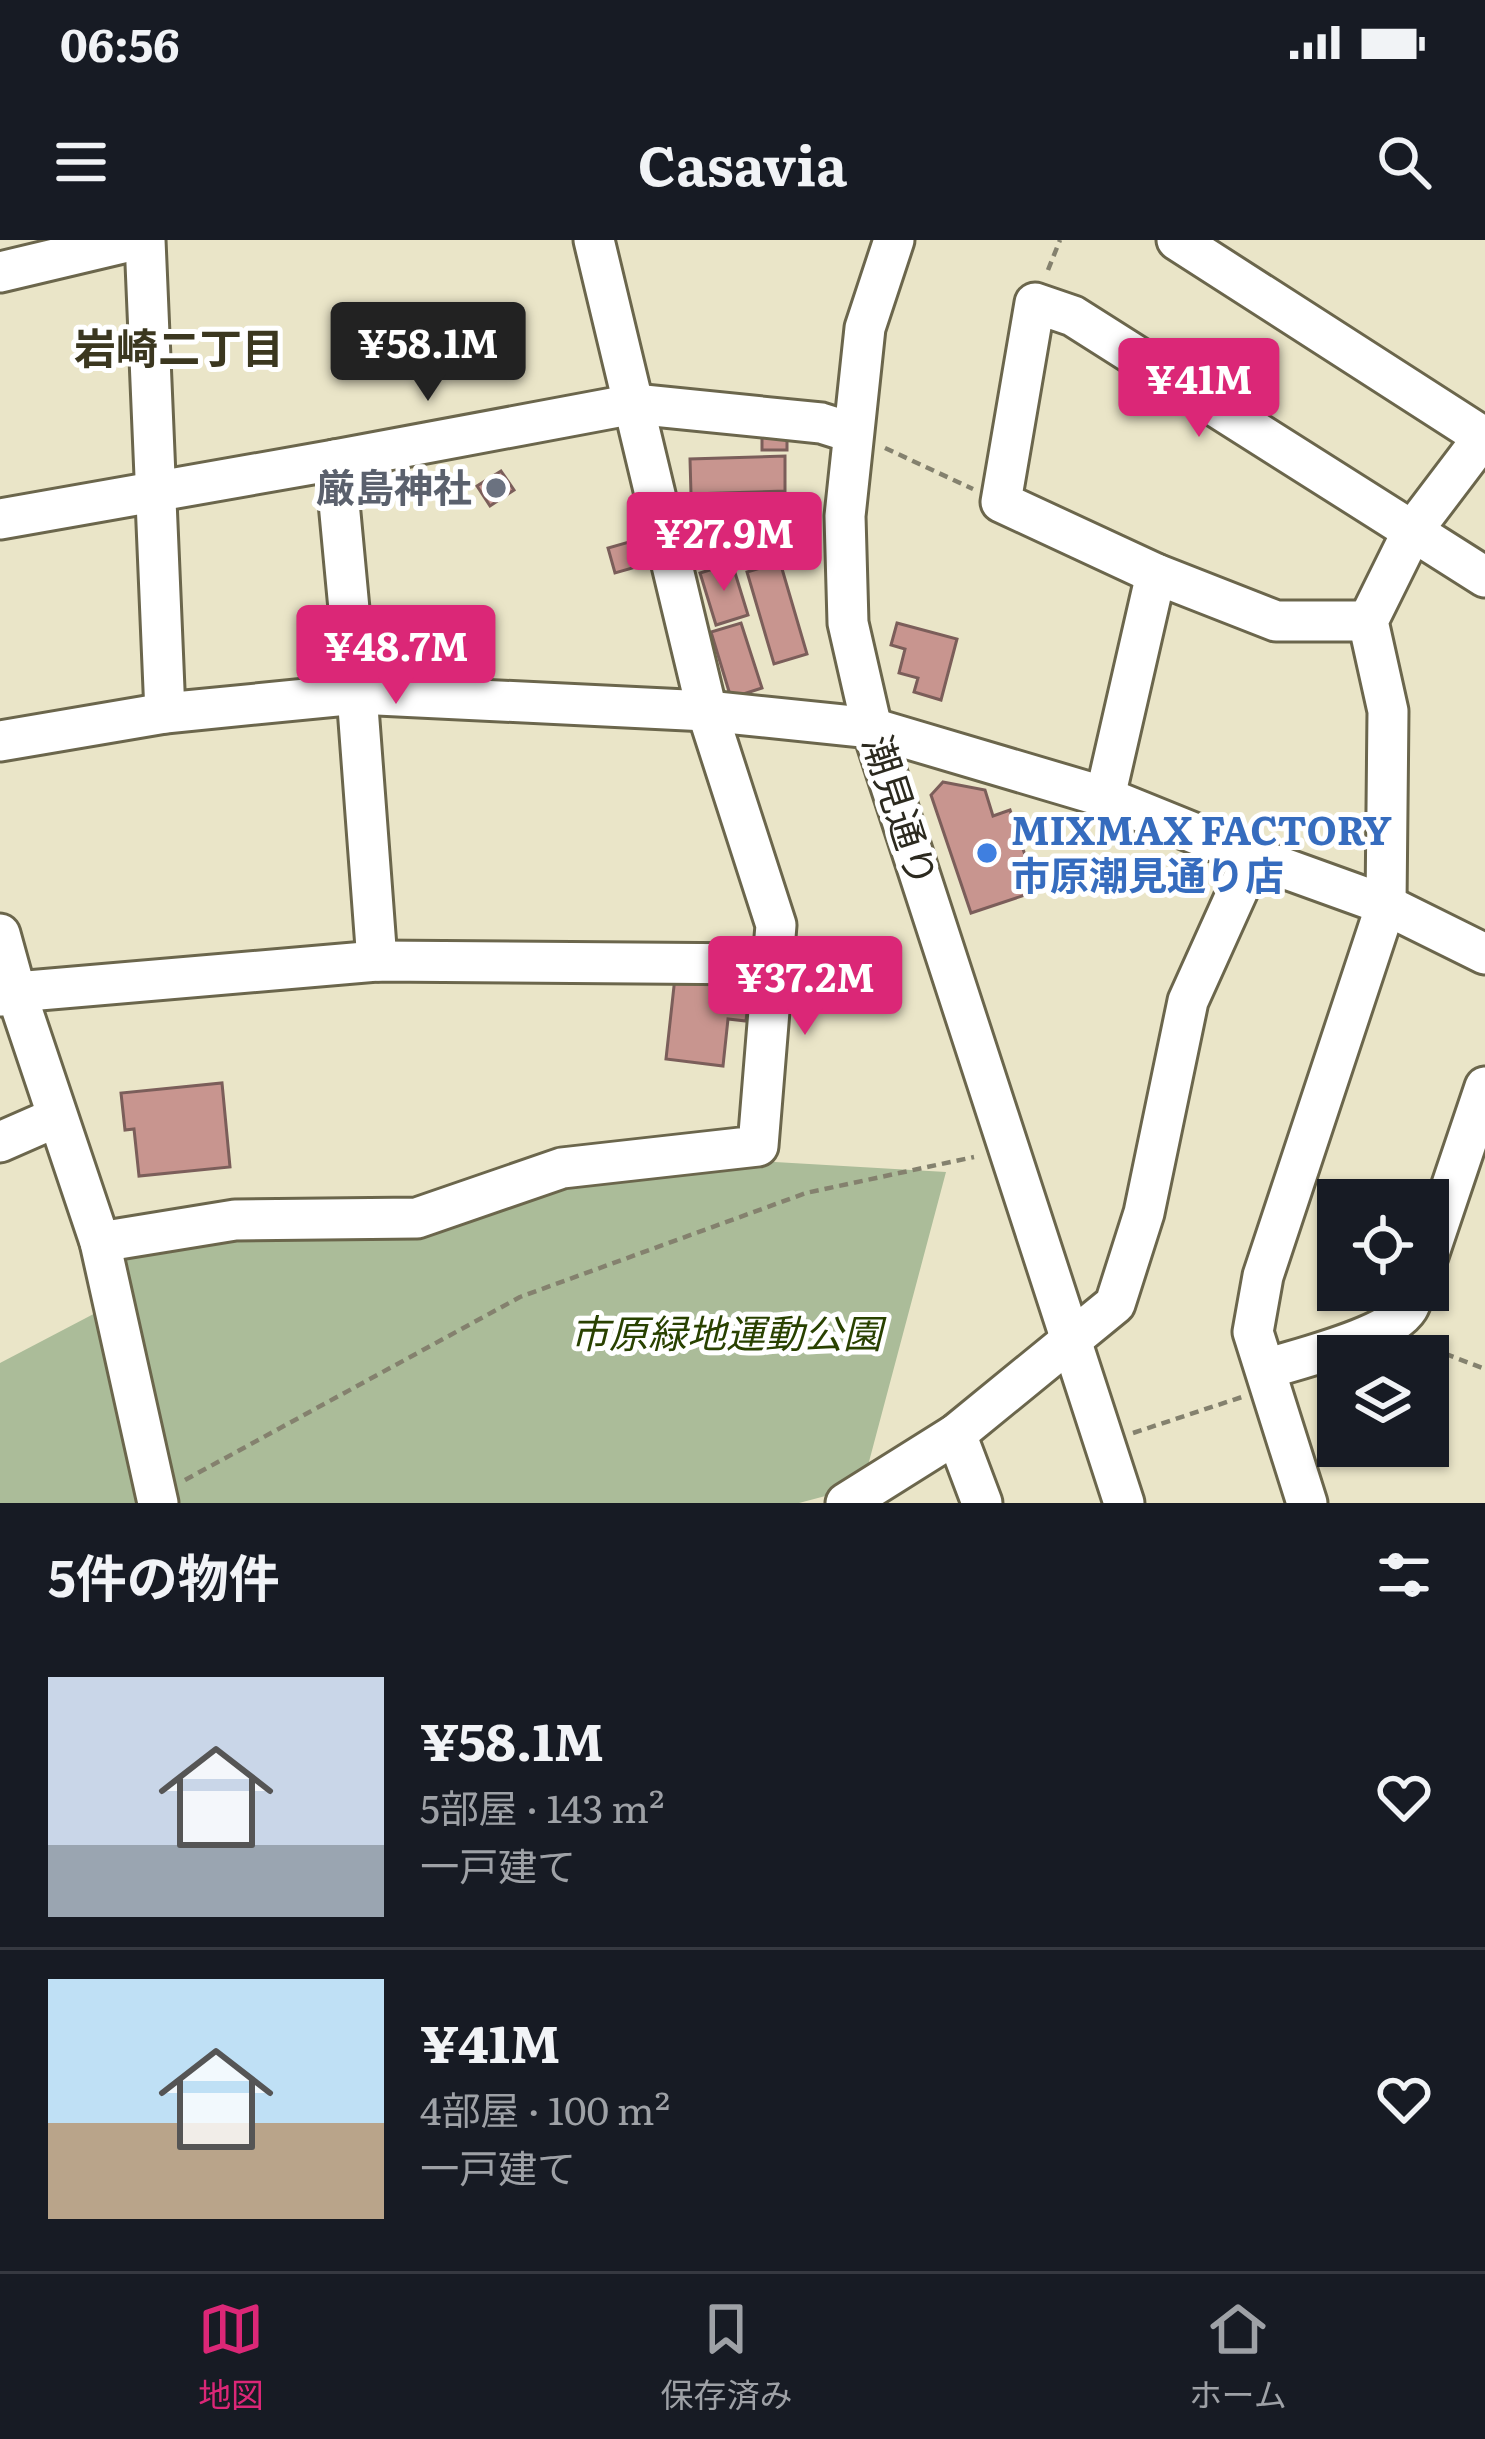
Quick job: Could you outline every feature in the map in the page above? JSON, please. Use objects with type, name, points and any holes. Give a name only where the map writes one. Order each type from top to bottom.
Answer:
[{"type":"street","points":[[0,272],[135,240]]},
{"type":"street","points":[[145,240],[165,713]]},
{"type":"street","points":[[100,1242],[235,1220],[417,1218],[562,1168],[758,1146],[776,925],[707,711],[594,240]]},
{"type":"street","name":"潮見通り","points":[[894,240],[865,328],[845,516],[848,623],[872,728],[1124,1503]]},
{"type":"street","points":[[1178,240],[1484,437],[1413,530],[1368,621],[1388,711],[1386,905],[1263,1276],[1253,1332],[1307,1503]]},
{"type":"street","points":[[1368,621],[1276,621],[1156,574],[1001,502],[1035,303],[1072,316],[1485,577]]},
{"type":"street","points":[[0,519],[634,404],[820,423],[853,433]]},
{"type":"street","points":[[335,460],[377,961]]},
{"type":"street","points":[[1105,797],[1156,574]]},
{"type":"street","points":[[0,741],[165,713],[357,694],[707,711],[872,728],[1105,797],[1386,905],[1485,953]]},
{"type":"street","points":[[846,1503],[956,1434],[1115,1304],[1144,1213],[1188,1000],[1253,857]]},
{"type":"street","points":[[0,934],[8,994],[100,1242],[157,1499]]},
{"type":"street","points":[[8,994],[377,961],[774,964]]},
{"type":"street","points":[[1449,1194],[1485,1087]]},
{"type":"street","points":[[0,1142],[56,1117]]},
{"type":"street","points":[[1269,1378],[1380,1329],[1406,1311]]},
{"type":"street","points":[[956,1434],[982,1503]]},
{"type":"path","points":[[853,433],[1001,502]]},
{"type":"path","points":[[157,1499],[520,1297],[806,1193],[1010,1149]]},
{"type":"path","points":[[1380,1329],[1485,1369]]},
{"type":"path","points":[[1105,1442],[1269,1378]]},
{"type":"green space","name":"市原緑地運動公園","points":[[759,1161],[946,1172],[866,1473],[833,1494],[799,1503],[0,1503],[0,1363],[126,1297],[117,1254],[565,1182]]},
{"type":"building","points":[[787,433],[787,450],[762,450],[762,434]]},
{"type":"building","points":[[785,456],[785,491],[691,494],[690,459]]},
{"type":"building","name":"厳島神社","points":[[501,471],[514,490],[490,506],[477,486]]},
{"type":"building","points":[[721,497],[732,527],[708,536],[716,559],[697,566],[678,513]]},
{"type":"building","points":[[750,501],[783,502],[782,536],[749,535]]},
{"type":"building","points":[[650,536],[657,561],[615,573],[608,548]]},
{"type":"building","points":[[780,562],[807,654],[774,664],[747,572]]},
{"type":"building","points":[[732,563],[748,615],[716,625],[700,573]]},
{"type":"building","points":[[741,623],[762,688],[731,698],[711,632]]},
{"type":"building","points":[[897,623],[957,639],[941,700],[914,692],[918,678],[899,673],[905,649],[891,645]]},
{"type":"building","name":"MIXMAX FACTORY 市原潮見通り店","points":[[943,782],[985,790],[993,816],[1010,810],[1037,891],[971,913],[931,795]]},
{"type":"building","points":[[675,977],[750,985],[746,1021],[728,1019],[723,1066],[666,1059]]},
{"type":"building","points":[[222,1083],[230,1167],[139,1176],[134,1129],[125,1130],[121,1093]]},
{"type":"place","name":"厳島神社","points":[[496,488]]},
{"type":"place","name":"MIXMAX FACTORY 市原潮見通り店","points":[[987,853]]},
{"type":"district","name":"岩崎二丁目","points":[[179,349]]}]
